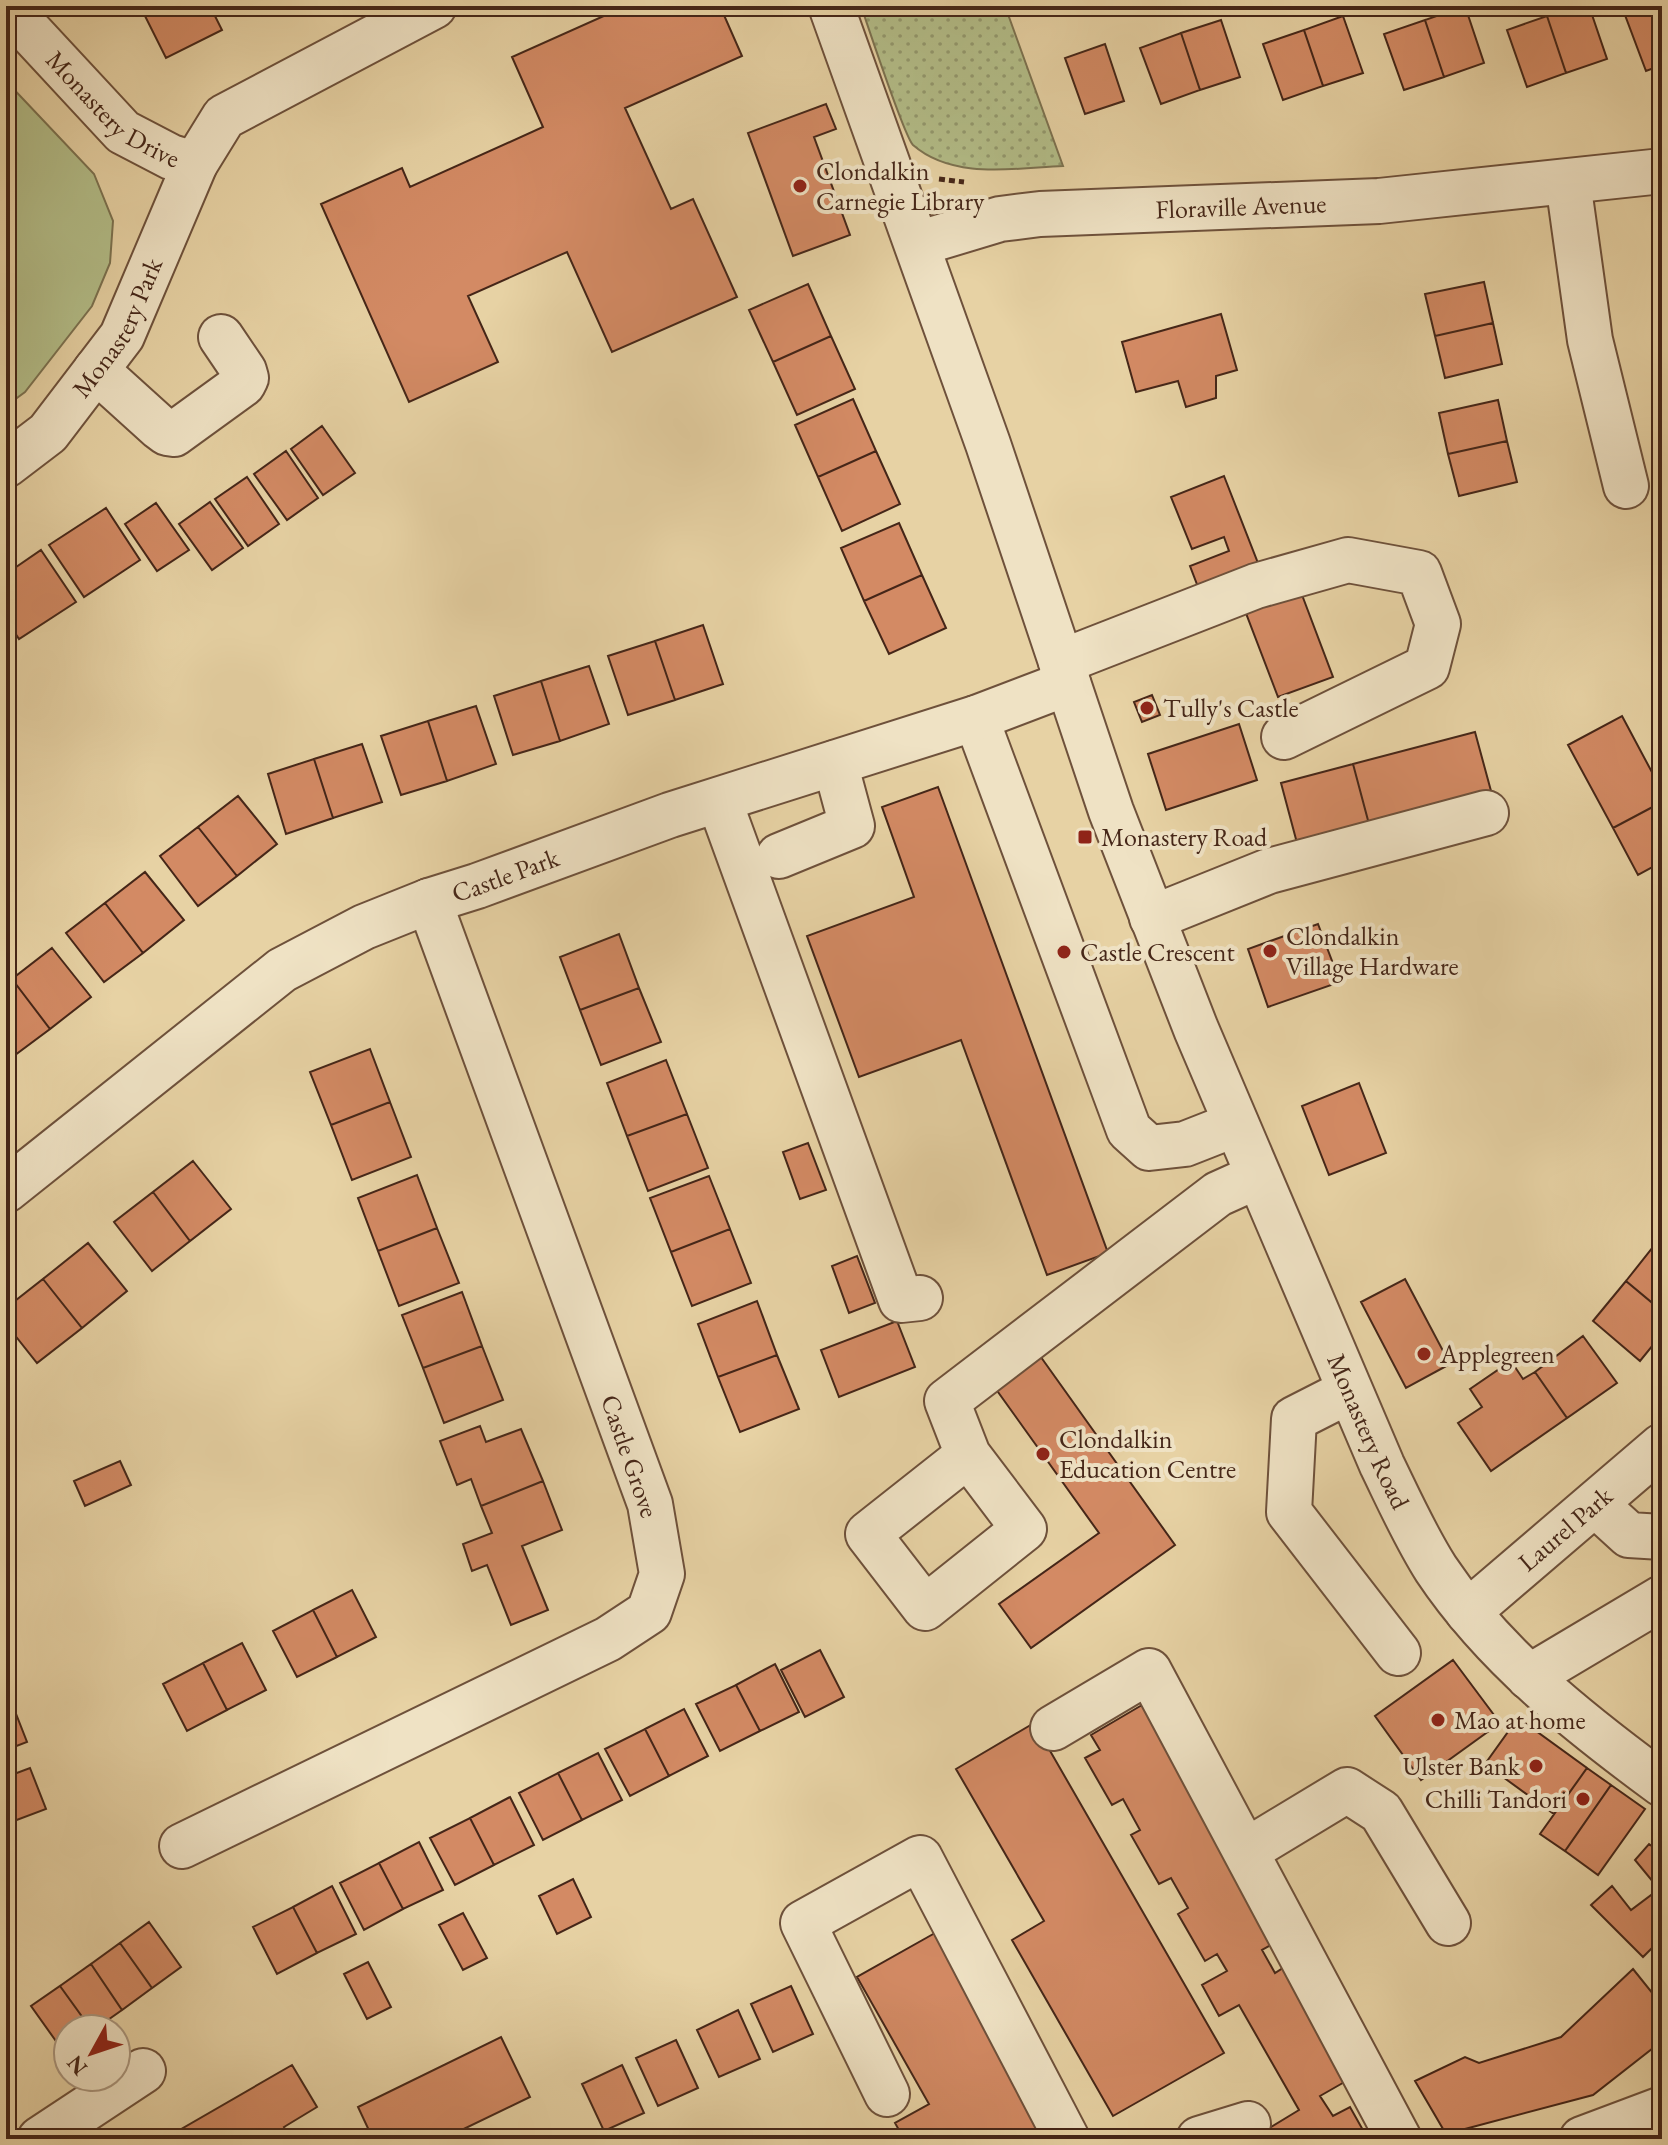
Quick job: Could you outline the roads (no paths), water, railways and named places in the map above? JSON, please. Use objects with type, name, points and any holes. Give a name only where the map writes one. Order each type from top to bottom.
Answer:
[{"type":"street","name":"Monastery Drive","points":[[6,6],[123,132],[171,157],[195,164]]},
{"type":"street","name":"Monastery Park","points":[[6,465],[48,433],[122,336],[195,164],[224,117],[434,6]]},
{"type":"street","name":"Monastery Road","points":[[831,6],[917,244],[1111,811],[1236,1124],[1349,1391],[1411,1524],[1437,1569],[1468,1612],[1529,1677],[1573,1717],[1662,1784]]},
{"type":"street","name":"Floraville Avenue","points":[[917,244],[1000,219],[1040,214],[1379,201],[1662,171]]},
{"type":"street","points":[[1568,182],[1590,340],[1626,486]]},
{"type":"street","points":[[96,370],[159,427],[174,434],[243,384],[246,378],[221,337]]},
{"type":"street","name":"Castle Park","points":[[6,1190],[282,970],[364,927],[429,901],[719,800],[976,718],[1064,672],[1256,586],[1348,560],[1419,573],[1438,624],[1427,667],[1284,737]]},
{"type":"street","points":[[976,718],[1129,1130],[1149,1148],[1185,1144],[1236,1124]]},
{"type":"street","points":[[779,856],[852,826],[835,763]]},
{"type":"street","points":[[719,800],[901,1300],[920,1298]]},
{"type":"street","points":[[1152,918],[1269,871],[1486,813]]},
{"type":"street","name":"Castle Grove","points":[[182,1846],[608,1639],[649,1612],[662,1574],[650,1504],[429,901]]},
{"type":"street","points":[[968,1455],[947,1401],[1218,1194],[1258,1176]]},
{"type":"street","points":[[1349,1391],[1294,1419],[1289,1512],[1398,1653]]},
{"type":"street","name":"Laurel Park","points":[[1468,1612],[1662,1446]]},
{"type":"street","points":[[1595,1504],[1629,1535],[1662,1537]]},
{"type":"street","points":[[1529,1677],[1662,1598]]},
{"type":"street","points":[[1053,1728],[1149,1671],[1399,2139]]},
{"type":"street","points":[[1246,1851],[1347,1790],[1381,1812],[1448,1923]]},
{"type":"street","points":[[887,2094],[803,1923],[920,1858],[1067,2139]]},
{"type":"street","points":[[40,2139],[143,2071]]},
{"type":"street","points":[[1582,2139],[1662,2109]]},
{"type":"street","points":[[1199,2139],[1248,2124]]},
{"type":"place","name":"Clondalkin Carnegie Library","points":[[800,186]]},
{"type":"place","name":"Tully's Castle","points":[[1147,708]]},
{"type":"place","name":"Monastery Road","points":[[1085,837]]},
{"type":"place","name":"Clondalkin Village Hardware","points":[[1270,951]]},
{"type":"place","name":"Castle Crescent","points":[[1064,952]]},
{"type":"place","name":"Applegreen","points":[[1424,1354]]},
{"type":"place","name":"Clondalkin Education Centre","points":[[1043,1454]]},
{"type":"place","name":"Mao at home","points":[[1438,1720]]},
{"type":"place","name":"Ulster Bank","points":[[1536,1766]]},
{"type":"place","name":"Chilli Tandori","points":[[1583,1799]]}]
